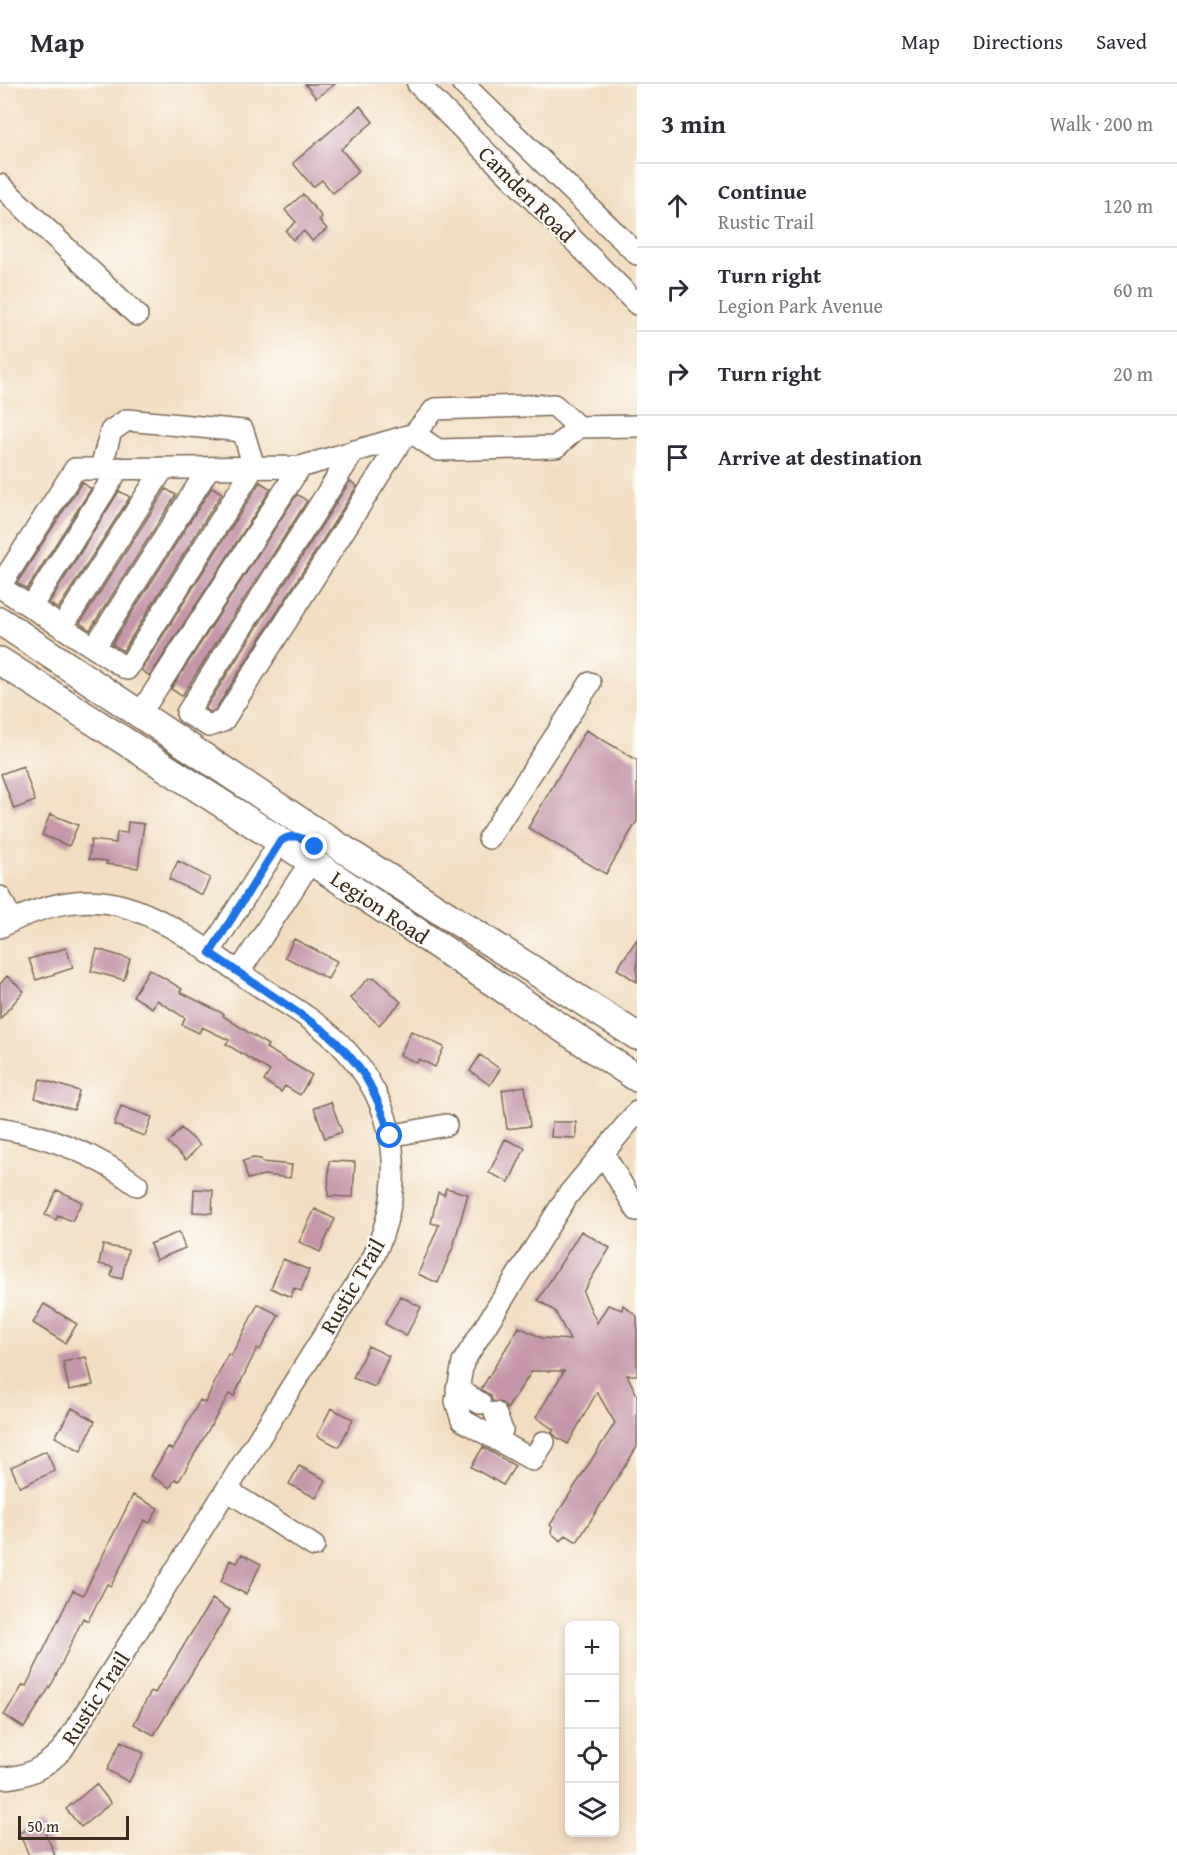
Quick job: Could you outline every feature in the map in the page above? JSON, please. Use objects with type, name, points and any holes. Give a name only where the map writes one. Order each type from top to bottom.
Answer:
[{"type":"main road","name":"Legion Road","points":[[0,621],[285,810],[637,1036]]},
{"type":"main road","name":"Legion Road","points":[[0,661],[311,861],[637,1078]]},
{"type":"main road","points":[[27,678],[51,682],[270,814],[285,810]]},
{"type":"main road","points":[[280,842],[291,836],[302,838],[427,913],[443,912]]},
{"type":"street","name":"Camden Road","points":[[418,84],[637,304]]},
{"type":"street","name":"Camden Road","points":[[475,88],[637,254]]},
{"type":"street","points":[[0,185],[138,315]]},
{"type":"street","points":[[354,451],[187,713],[209,726],[223,721],[408,436],[435,409],[554,405],[578,428]]},
{"type":"street","points":[[31,607],[110,468],[111,431],[127,420],[243,431],[254,467],[127,669],[0,587],[75,469],[110,468],[163,469],[254,467],[300,467],[408,436],[438,450],[556,447],[578,428],[637,426]]},
{"type":"street","points":[[140,714],[300,467]]},
{"type":"street","points":[[94,648],[209,468]]},
{"type":"street","points":[[62,627],[163,469]]},
{"type":"street","points":[[489,838],[590,683]]},
{"type":"street","points":[[210,953],[280,842]]},
{"type":"street","points":[[239,972],[311,861]]},
{"type":"street","points":[[0,897],[6,924]]},
{"type":"street","name":"Rustic Trail","points":[[0,1778],[20,1777],[36,1771],[62,1750],[373,1258],[383,1236],[392,1199],[394,1160],[390,1136],[380,1104],[368,1080],[339,1043],[239,972],[154,917],[106,901],[82,900],[59,903],[6,924]]},
{"type":"street","points":[[544,1442],[533,1460],[462,1420],[456,1401],[463,1362],[568,1195],[637,1112]]},
{"type":"street","points":[[390,1136],[446,1125]]},
{"type":"street","points":[[0,1128],[52,1140],[87,1154],[138,1185]]},
{"type":"street","points":[[603,1153],[637,1210]]},
{"type":"street","points":[[457,1389],[487,1408],[502,1430],[497,1440]]},
{"type":"street","points":[[227,1490],[314,1546]]},
{"type":"building","points":[[305,84],[335,84],[316,98]]},
{"type":"building","points":[[360,106],[373,122],[341,149],[359,171],[333,193],[322,180],[313,187],[293,163]]},
{"type":"building","points":[[303,194],[322,217],[319,220],[327,229],[312,241],[304,231],[293,240],[286,231],[296,222],[285,210]]},
{"type":"building","points":[[350,481],[357,486],[215,710],[210,712],[205,709]]},
{"type":"building","points":[[82,482],[91,489],[27,589],[17,583]]},
{"type":"building","points":[[260,482],[271,489],[150,676],[141,670]]},
{"type":"building","points":[[212,487],[222,493],[123,651],[112,644]]},
{"type":"building","points":[[166,489],[176,495],[90,630],[80,623]]},
{"type":"building","points":[[119,491],[130,497],[58,609],[49,603]]},
{"type":"building","points":[[297,494],[307,501],[182,696],[171,689]]},
{"type":"building","points":[[586,730],[637,760],[637,821],[606,874],[528,828]]},
{"type":"building","points":[[23,766],[35,801],[14,809],[1,774]]},
{"type":"building","points":[[50,814],[78,825],[69,846],[42,835]]},
{"type":"building","points":[[128,822],[144,824],[138,868],[106,864],[107,861],[89,859],[91,840],[116,843],[117,832],[127,833]]},
{"type":"building","points":[[178,861],[210,878],[202,895],[169,879]]},
{"type":"building","points":[[294,939],[337,961],[328,979],[285,957]]},
{"type":"building","points":[[637,939],[637,982],[617,969]]},
{"type":"building","points":[[66,948],[73,968],[36,980],[29,959]]},
{"type":"building","points":[[97,949],[130,959],[124,980],[91,971]]},
{"type":"building","points":[[149,969],[182,989],[180,992],[224,1014],[223,1016],[268,1045],[266,1048],[312,1075],[300,1095],[285,1086],[281,1092],[264,1081],[270,1071],[226,1044],[229,1040],[202,1027],[199,1033],[182,1025],[185,1018],[157,1000],[152,1008],[133,996]]},
{"type":"building","points":[[7,976],[24,991],[0,1019],[0,984]]},
{"type":"building","points":[[374,977],[401,1002],[379,1025],[350,998],[369,978]]},
{"type":"building","points":[[411,1031],[444,1047],[435,1067],[419,1059],[417,1063],[400,1055]]},
{"type":"building","points":[[480,1055],[500,1069],[490,1085],[470,1071]]},
{"type":"building","points":[[40,1079],[79,1091],[74,1110],[35,1098]]},
{"type":"building","points":[[525,1086],[530,1126],[507,1129],[502,1090]]},
{"type":"building","points":[[331,1102],[342,1132],[325,1138],[314,1108]]},
{"type":"building","points":[[121,1106],[152,1117],[145,1136],[114,1125]]},
{"type":"building","points":[[552,1122],[576,1122],[576,1138],[551,1137]]},
{"type":"building","points":[[181,1128],[200,1145],[186,1160],[168,1143]]},
{"type":"building","points":[[505,1139],[525,1148],[509,1182],[489,1173]]},
{"type":"building","points":[[253,1158],[261,1159],[262,1162],[292,1165],[290,1178],[264,1175],[248,1179],[243,1161]]},
{"type":"building","points":[[329,1161],[355,1162],[353,1197],[328,1196]]},
{"type":"building","points":[[446,1188],[468,1194],[453,1247],[438,1283],[418,1274],[439,1225],[431,1223],[438,1192],[444,1195]]},
{"type":"building","points":[[194,1189],[213,1190],[212,1213],[193,1212]]},
{"type":"building","points":[[57,1190],[82,1202],[72,1221],[58,1215],[56,1220],[45,1215]]},
{"type":"building","points":[[315,1209],[335,1219],[320,1252],[299,1242]]},
{"type":"building","points":[[581,1231],[610,1248],[583,1292],[597,1323],[608,1305],[622,1310],[623,1305],[637,1316],[637,1375],[627,1375],[637,1395],[637,1447],[577,1542],[566,1535],[561,1541],[551,1533],[550,1525],[615,1423],[597,1392],[568,1444],[556,1437],[552,1432],[554,1430],[536,1417],[564,1371],[532,1371],[507,1409],[502,1403],[492,1401],[491,1396],[481,1389],[519,1327],[542,1338],[570,1340],[555,1311],[538,1300]]},
{"type":"building","points":[[179,1232],[185,1248],[156,1260],[150,1244]]},
{"type":"building","points":[[103,1245],[128,1250],[122,1279],[111,1276],[113,1267],[99,1264]]},
{"type":"building","points":[[283,1259],[309,1270],[301,1291],[294,1288],[291,1297],[271,1288]]},
{"type":"building","points":[[400,1296],[421,1307],[406,1336],[385,1324]]},
{"type":"building","points":[[44,1304],[77,1324],[65,1343],[33,1323]]},
{"type":"building","points":[[258,1304],[279,1315],[260,1350],[257,1348],[234,1396],[229,1394],[179,1481],[175,1479],[170,1488],[151,1476],[168,1447],[173,1450],[200,1400],[205,1403],[228,1354],[231,1356]]},
{"type":"building","points":[[368,1346],[389,1356],[375,1387],[353,1378]]},
{"type":"building","points":[[86,1357],[93,1385],[69,1390],[63,1362]]},
{"type":"building","points":[[72,1408],[95,1421],[81,1451],[55,1437]]},
{"type":"building","points":[[331,1408],[353,1419],[339,1447],[317,1436]]},
{"type":"building","points":[[483,1447],[515,1466],[503,1485],[471,1467]]},
{"type":"building","points":[[46,1451],[55,1471],[20,1487],[11,1467]]},
{"type":"building","points":[[299,1466],[326,1480],[316,1498],[289,1484]]},
{"type":"building","points":[[133,1495],[158,1508],[150,1523],[144,1520],[111,1586],[107,1584],[88,1621],[83,1618],[53,1682],[24,1728],[4,1715],[23,1685],[26,1686],[73,1590],[83,1595]]},
{"type":"building","points":[[242,1554],[261,1564],[246,1594],[221,1582],[230,1560],[237,1563]]},
{"type":"building","points":[[212,1599],[230,1610],[154,1735],[134,1724],[151,1691],[155,1693]]},
{"type":"building","points":[[121,1741],[144,1753],[129,1782],[107,1770]]},
{"type":"building","points":[[96,1784],[111,1803],[81,1827],[66,1809]]},
{"type":"building","points":[[41,1823],[55,1855],[29,1855],[19,1833]]},
{"type":"route","points":[[315,847],[296,836],[286,837],[280,842],[210,953],[339,1043],[368,1080],[380,1104],[390,1136]]}]
